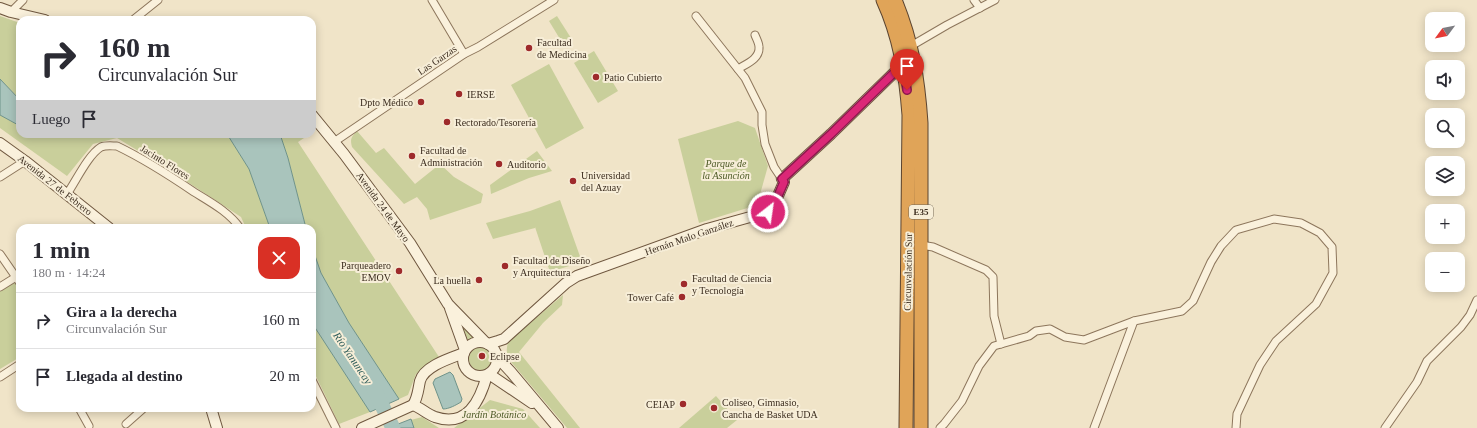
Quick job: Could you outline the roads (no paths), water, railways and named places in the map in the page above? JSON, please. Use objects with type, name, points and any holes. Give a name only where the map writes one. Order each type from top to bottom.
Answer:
[{"type":"highway","name":"Circunvalación Sur","points":[[883,0],[896,32],[903,64],[909,115],[906,428]]},
{"type":"highway","name":"Circunvalación Sur","points":[[895,0],[902,16],[911,46],[917,75],[921,123],[921,428]]},
{"type":"street","points":[[11,12],[23,0]]},
{"type":"street","points":[[138,16],[158,0]]},
{"type":"street","points":[[432,0],[464,54]]},
{"type":"street","name":"Las Garzas","points":[[334,142],[464,54],[478,47],[554,0]]},
{"type":"street","points":[[974,0],[980,8]]},
{"type":"street","points":[[911,46],[995,0]]},
{"type":"street","points":[[0,8],[28,16]]},
{"type":"street","points":[[141,16],[145,10]]},
{"type":"street","points":[[696,16],[745,78],[762,112],[762,125],[765,144],[774,167],[782,179],[903,64]]},
{"type":"street","points":[[738,69],[758,56],[760,47],[755,35]]},
{"type":"street","name":"Avenida 24 de Mayo","points":[[316,120],[410,243],[448,304],[486,343]]},
{"type":"street","name":"Avenida 27 de Febrero","points":[[0,143],[104,224]]},
{"type":"street","name":"Jacinto Flores","points":[[66,194],[91,158],[101,148],[110,145],[117,146],[157,168],[223,210],[238,224]]},
{"type":"street","points":[[0,176],[25,161]]},
{"type":"street","name":"Hernán Malo Ganzález","points":[[486,343],[498,342],[504,339],[566,283],[577,276],[707,229],[768,212],[774,205],[784,182],[782,179]]},
{"type":"street","points":[[940,428],[962,401],[979,366],[994,346],[1029,336],[1036,331],[1050,329],[1065,337],[1084,340],[1134,321],[1182,311],[1192,301],[1220,246],[1236,230],[1274,219],[1301,223],[1320,233],[1332,247],[1333,273],[1316,304],[1276,341],[1260,365],[1236,414],[1236,428]]},
{"type":"street","points":[[921,244],[933,247],[986,270],[991,274],[993,277],[994,316],[1001,344]]},
{"type":"street","points":[[0,254],[16,277]]},
{"type":"street","points":[[0,286],[16,281]]},
{"type":"street","points":[[1385,428],[1417,382],[1427,361],[1461,327],[1470,316],[1477,300]]},
{"type":"street","name":"Avenida 24 de Mayo","points":[[448,304],[464,351]]},
{"type":"street","points":[[1094,428],[1134,321]]},
{"type":"street","name":"Hernán Malo Ganzález","points":[[497,357],[504,339]]},
{"type":"street","points":[[362,428],[413,405],[418,394],[420,380],[426,372],[437,364],[464,351],[472,343],[486,343],[496,350],[496,367],[488,375],[478,401],[471,410],[462,416],[448,420],[434,416],[413,405]]},
{"type":"street","points":[[464,351],[464,365],[468,372],[475,376],[488,375],[526,399],[546,414]]},
{"type":"street","points":[[497,357],[558,428]]},
{"type":"street","points":[[0,377],[16,367]]},
{"type":"street","points":[[316,388],[336,428]]},
{"type":"street","points":[[81,412],[89,426]]},
{"type":"street","points":[[126,424],[140,412]]},
{"type":"street","points":[[212,412],[217,428]]},
{"type":"water","points":[[0,79],[16,96],[16,124],[0,115]]},
{"type":"water","points":[[230,138],[281,138],[305,224],[269,224],[249,169]]},
{"type":"water","points":[[316,259],[321,273],[349,323],[399,399],[370,412],[316,329]]},
{"type":"water","points":[[450,372],[453,375],[462,399],[461,402],[450,408],[443,409],[433,383],[435,379]]},
{"type":"water","points":[[411,419],[414,428],[388,428]]},
{"type":"waterway","name":"Río Yanuncay","points":[[374,389],[393,428]]},
{"type":"place","name":"Facultad de Medicina","points":[[529,48]]},
{"type":"place","name":"Patio Cubierto","points":[[596,77]]},
{"type":"place","name":"IERSE","points":[[459,94]]},
{"type":"place","name":"Dpto Médico","points":[[421,102]]},
{"type":"place","name":"Rectorado/Tesorería","points":[[447,122]]},
{"type":"place","name":"Facultad de Administración","points":[[412,156]]},
{"type":"place","name":"Auditorio","points":[[499,164]]},
{"type":"place","name":"Universidad del Azuay","points":[[573,181]]},
{"type":"place","name":"Facultad de Diseño y Arquitectura","points":[[505,266]]},
{"type":"place","name":"Parqueadero EMOV","points":[[399,271]]},
{"type":"place","name":"La huella","points":[[479,280]]},
{"type":"place","name":"Facultad de Ciencia y Tecnología","points":[[684,284]]},
{"type":"place","name":"Tower Café","points":[[682,297]]},
{"type":"place","name":"Eclipse","points":[[482,356]]},
{"type":"place","name":"CEIAP","points":[[683,404]]},
{"type":"place","name":"Coliseo, Gimnasio, Cancha de Basket UDA","points":[[714,408]]},
{"type":"park label","name":"Parque de la Asunción","points":[[726,168]]},
{"type":"park label","name":"Jardín Botánico","points":[[494,414]]}]
